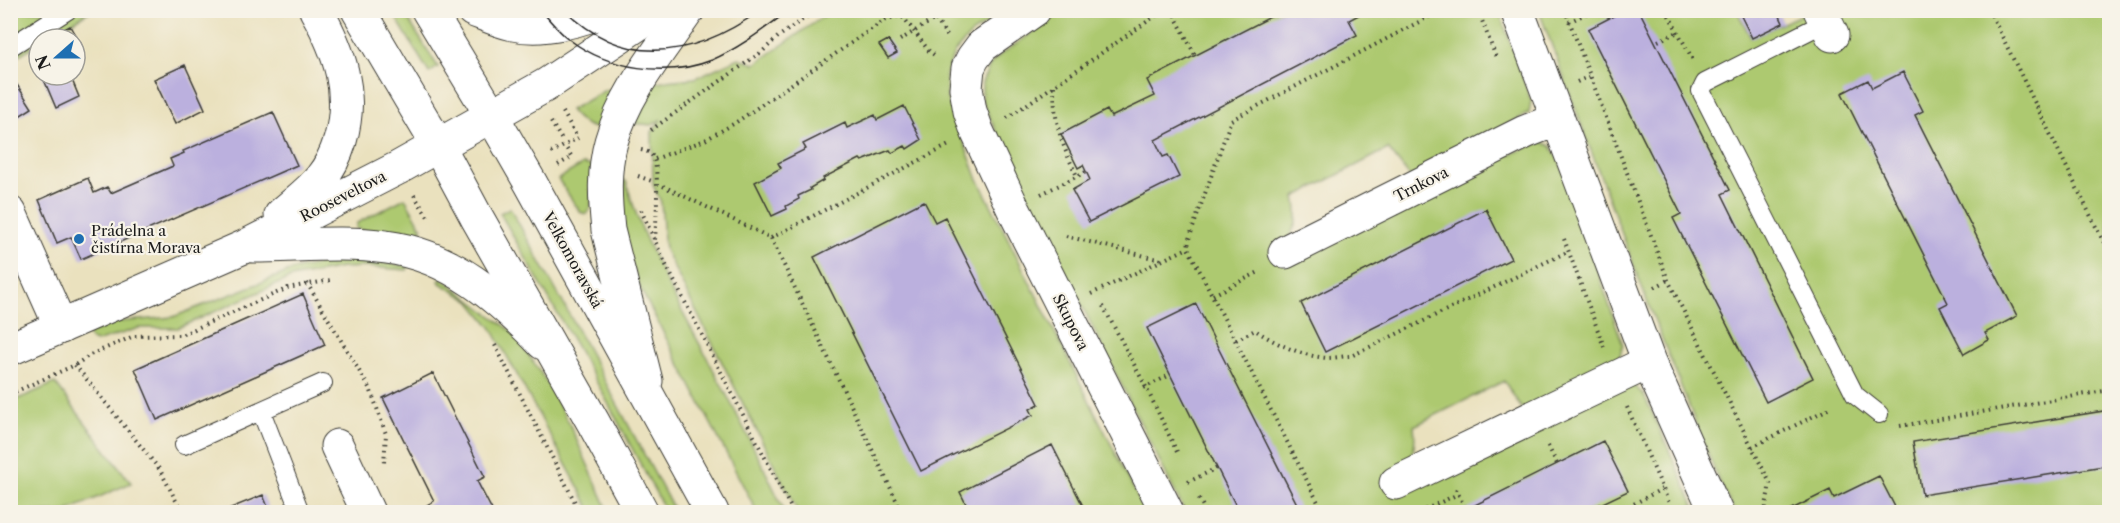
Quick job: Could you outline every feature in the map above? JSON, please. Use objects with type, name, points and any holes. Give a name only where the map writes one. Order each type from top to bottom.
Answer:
[{"type":"street","points":[[246,246],[321,179],[331,164],[344,129],[346,96],[344,74],[330,37],[316,10]]},
{"type":"street","points":[[358,10],[439,147],[642,513]]},
{"type":"street","name":"Velkomoravská","points":[[428,10],[492,116],[712,513]]},
{"type":"street","points":[[473,10],[516,25],[537,26],[576,21],[608,10]]},
{"type":"street","name":"Rooseveltova","points":[[10,349],[246,246],[439,147],[546,85],[659,10]]},
{"type":"street","points":[[652,403],[610,239],[605,204],[606,179],[611,143],[626,104],[646,68],[688,10]]},
{"type":"street","points":[[965,137],[970,111],[961,56],[982,46],[1034,10]]},
{"type":"street","points":[[1517,10],[1649,362],[1716,513]]},
{"type":"street","name":"Trnkova","points":[[1285,252],[1525,132],[1558,119]]},
{"type":"street","name":"Skupova","points":[[965,137],[1018,218],[1167,513]]},
{"type":"street","points":[[10,213],[61,327]]},
{"type":"street","points":[[246,246],[362,245],[386,247],[420,255],[443,264],[485,290],[558,358]]},
{"type":"street","points":[[1396,483],[1649,362]]},
{"type":"street","points":[[337,446],[368,513]]},
{"type":"lane","points":[[10,47],[68,10]]},
{"type":"lane","points":[[1826,23],[1705,83],[1701,91],[1855,395],[1880,414]]},
{"type":"lane","points":[[184,445],[323,383]]},
{"type":"lane","points":[[261,411],[300,513]]},
{"type":"path","points":[[649,132],[764,51],[778,37],[816,10]]},
{"type":"path","points":[[655,159],[705,140],[735,123],[886,19],[899,16],[904,18],[929,51],[945,64],[961,56],[929,10]]},
{"type":"path","points":[[1007,118],[1164,10]]},
{"type":"path","points":[[1172,10],[1195,55]]},
{"type":"path","points":[[1323,513],[1188,248],[1189,239],[1231,120],[1442,10]]},
{"type":"path","points":[[1564,10],[1668,280],[1770,483],[1765,513]]},
{"type":"path","points":[[1569,22],[1593,10]]},
{"type":"path","points":[[1666,10],[1705,83]]},
{"type":"path","points":[[1989,10],[2109,255]]},
{"type":"path","points":[[900,40],[935,18]]},
{"type":"path","points":[[1658,41],[1678,32]]},
{"type":"path","points":[[1054,86],[1057,127],[1061,144],[1077,176]]},
{"type":"path","points":[[545,157],[578,138],[564,114]]},
{"type":"path","points":[[550,122],[562,140]]},
{"type":"path","points":[[771,238],[965,137]]},
{"type":"path","points":[[552,169],[572,157],[566,148]]},
{"type":"path","points":[[637,149],[646,151],[655,159],[657,193],[655,240],[793,513]]},
{"type":"path","points":[[1044,193],[1086,172]]},
{"type":"path","points":[[635,175],[652,181]]},
{"type":"path","points":[[663,186],[771,238],[902,513]]},
{"type":"path","points":[[414,194],[430,220]]},
{"type":"path","points":[[1066,236],[1162,260]]},
{"type":"path","points":[[1181,460],[1146,387],[1095,292],[1188,248]]},
{"type":"path","points":[[1236,340],[1255,330],[1272,342],[1296,350],[1327,358],[1352,356],[1569,250],[1615,378],[1672,513]]},
{"type":"path","points":[[1213,295],[1276,263],[1285,252]]},
{"type":"path","points":[[10,394],[134,336],[181,335],[288,288],[307,283],[371,391],[386,434],[383,466]]},
{"type":"path","points":[[492,340],[580,513]]},
{"type":"path","points":[[75,365],[160,470],[182,513]]},
{"type":"path","points":[[1146,387],[1170,375]]},
{"type":"path","points":[[1880,414],[1888,428],[2109,390]]},
{"type":"path","points":[[1752,447],[1855,395]]},
{"type":"path","points":[[1184,484],[1216,468]]},
{"type":"path","points":[[1186,470],[1206,513]]},
{"type":"path","points":[[1618,513],[1662,489]]},
{"type":"path","points":[[1420,513],[1458,494]]},
{"type":"path","points":[[2104,513],[2109,508]]},
{"type":"green space","points":[[11,11],[90,11],[65,27],[27,27],[27,50],[11,60]]},
{"type":"green space","points":[[392,11],[403,11],[438,67],[429,73]]},
{"type":"green space","points":[[831,11],[1006,11],[971,34],[954,53],[946,75],[947,98],[977,177],[1145,512],[798,512],[665,250],[661,202],[653,185],[652,132],[661,119],[652,125],[632,123],[655,82],[695,78],[739,58],[755,64]]},
{"type":"green space","points":[[1064,11],[1499,11],[1531,101],[1529,113],[1411,178],[1388,149],[1295,197],[1297,219],[1288,239],[1542,142],[1551,146],[1562,167],[1623,345],[1618,362],[1524,412],[1504,381],[1414,426],[1414,448],[1404,467],[1632,384],[1644,395],[1697,512],[1185,512],[982,101],[982,82],[990,65],[1000,55]]},
{"type":"green space","points":[[1539,11],[1737,11],[1751,38],[1809,11],[2109,11],[2109,512],[1735,512],[1718,479],[1647,301]]},
{"type":"green space","points":[[607,89],[611,91],[612,97],[600,129],[583,123],[570,110]]},
{"type":"green space","points":[[583,164],[592,166],[591,207],[586,214],[580,212],[558,179]]},
{"type":"green space","points":[[619,180],[626,181],[641,226],[660,270],[736,413],[785,512],[757,512],[640,288],[626,248]]},
{"type":"green space","points":[[405,198],[422,228],[418,240],[356,228],[357,223]]},
{"type":"green space","points":[[510,208],[675,512],[666,512],[601,390],[500,213]]},
{"type":"green space","points":[[345,259],[409,266],[407,270],[342,268],[291,278],[178,328],[139,328],[96,342],[91,340],[88,334],[116,322],[173,317],[293,270]]},
{"type":"green space","points":[[442,278],[514,333],[544,378],[569,423],[609,512],[592,512],[491,327],[470,301],[440,283],[439,280]]},
{"type":"green space","points":[[55,383],[131,483],[65,512],[11,512],[11,402]]},
{"type":"building","points":[[1284,10],[1368,10],[1349,20],[1357,35],[1155,140],[1163,157],[1168,155],[1179,177],[1089,222],[1072,190],[1090,180],[1083,165],[1078,168],[1061,134],[1107,110],[1111,117],[1155,96],[1147,80]]},
{"type":"building","points":[[1625,10],[1639,10],[1730,190],[1722,194],[1813,378],[1766,402],[1673,218],[1681,214],[1588,29]]},
{"type":"building","points":[[1738,10],[1777,10],[1783,23],[1752,38]]},
{"type":"building","points":[[888,40],[897,53],[888,58],[879,45]]},
{"type":"building","points":[[185,65],[205,109],[175,124],[154,79]]},
{"type":"building","points":[[1903,72],[1923,111],[1915,115],[2017,316],[1985,333],[1989,340],[1964,354],[1940,307],[1948,303],[1842,93],[1868,80],[1872,88]]},
{"type":"building","points":[[10,74],[32,108],[10,122]]},
{"type":"building","points":[[47,87],[75,87],[79,97],[56,108]]},
{"type":"building","points":[[904,106],[921,140],[907,149],[905,146],[892,153],[890,150],[862,161],[860,159],[823,178],[824,180],[810,188],[811,190],[798,196],[799,199],[786,206],[787,209],[772,216],[755,182],[781,168],[778,163],[806,149],[803,144],[845,123],[847,128],[875,115],[877,120]]},
{"type":"building","points":[[273,112],[297,165],[81,259],[71,237],[57,243],[39,200],[88,178],[94,193],[107,187],[111,193],[173,166],[170,159],[184,153],[183,151]]},
{"type":"building","points":[[924,201],[935,222],[945,217],[1039,404],[1030,409],[1033,415],[921,471],[814,257]]},
{"type":"building","points":[[1486,209],[1511,259],[1325,352],[1301,303]]},
{"type":"building","points":[[303,294],[325,345],[157,420],[135,369]]},
{"type":"building","points":[[1196,304],[1301,512],[1239,512],[1147,328]]},
{"type":"building","points":[[433,373],[485,477],[477,481],[493,512],[430,512],[427,505],[434,501],[383,398]]},
{"type":"building","points":[[2110,410],[2110,465],[1922,495],[1913,442]]},
{"type":"building","points":[[1603,441],[1628,491],[1584,512],[1461,512]]},
{"type":"building","points":[[1052,445],[1086,512],[970,512],[960,492]]},
{"type":"building","points":[[1879,476],[1896,509],[1889,512],[1786,512],[1830,490],[1834,498]]},
{"type":"building","points":[[263,495],[270,512],[221,512]]},
{"type":"tram line","points":[[541,10],[562,33],[585,50],[620,64],[657,69],[676,69],[712,60],[742,44],[790,10]]},
{"type":"tram line","points":[[565,10],[589,29],[613,42],[637,49],[662,50],[687,46],[712,38],[761,10]]},
{"type":"place","name":"Prádelna a čistírna Morava","points":[[79,239]]}]
